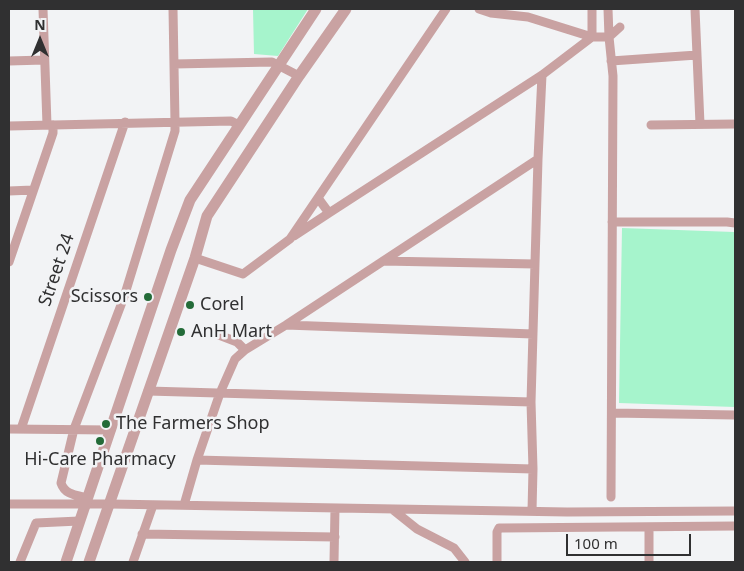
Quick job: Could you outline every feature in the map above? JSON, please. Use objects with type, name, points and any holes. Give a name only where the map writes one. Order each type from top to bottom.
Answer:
[{"type":"street","points":[[9,260],[53,133],[50,125],[44,60],[43,9]]},
{"type":"street","points":[[86,501],[66,493],[61,483],[74,429],[124,298],[174,131],[173,9]]},
{"type":"street","points":[[66,562],[171,250],[190,200],[316,9]]},
{"type":"street","points":[[89,562],[195,258],[207,216],[299,76],[346,9]]},
{"type":"street","points":[[290,240],[446,9]]},
{"type":"street","points":[[480,9],[491,13],[528,18],[592,37],[609,37],[620,27]]},
{"type":"street","points":[[592,9],[592,37]]},
{"type":"street","points":[[608,9],[613,76],[612,497]]},
{"type":"street","points":[[695,9],[700,124]]},
{"type":"street","points":[[195,258],[243,274],[329,213],[542,76],[592,37]]},
{"type":"street","points":[[611,61],[697,55]]},
{"type":"street","points":[[9,61],[44,60]]},
{"type":"street","points":[[174,64],[272,62],[299,76]]},
{"type":"street","points":[[532,511],[531,402],[542,76]]},
{"type":"street","points":[[9,126],[231,121],[239,125]]},
{"type":"street","name":"Street 24","points":[[21,429],[125,122]]},
{"type":"street","points":[[651,125],[735,124]]},
{"type":"street","points":[[184,505],[220,393],[235,360],[245,350],[538,159]]},
{"type":"street","points":[[9,191],[33,190]]},
{"type":"street","points":[[318,198],[329,213]]},
{"type":"street","points":[[612,222],[735,223]]},
{"type":"street","points":[[384,261],[535,264]]},
{"type":"street","points":[[286,325],[533,334]]},
{"type":"street","points":[[211,332],[236,342],[245,350]]},
{"type":"street","points":[[148,391],[531,402]]},
{"type":"street","points":[[612,413],[735,415]]},
{"type":"street","points":[[9,429],[111,430]]},
{"type":"street","points":[[197,460],[533,469]]},
{"type":"street","points":[[9,504],[86,501],[110,504],[153,505],[567,512],[735,512]]},
{"type":"street","points":[[133,562],[153,505]]},
{"type":"street","points":[[334,562],[335,508]]},
{"type":"street","points":[[392,509],[417,529],[454,548],[465,562]]},
{"type":"street","points":[[20,562],[36,523],[79,521]]},
{"type":"street","points":[[497,562],[497,532],[499,528],[735,526]]},
{"type":"street","points":[[649,527],[650,562]]},
{"type":"street","points":[[142,534],[335,538]]},
{"type":"green space","points":[[253,9],[308,9],[278,56],[254,54]]},
{"type":"green space","points":[[622,228],[734,232],[735,407],[619,403]]},
{"type":"place","name":"Scissors","points":[[148,297]]},
{"type":"place","name":"Corel","points":[[190,305]]},
{"type":"place","name":"AnH Mart","points":[[181,332]]},
{"type":"place","name":"The Farmers Shop","points":[[106,424]]},
{"type":"place","name":"Hi-Care Pharmacy","points":[[100,441]]}]
